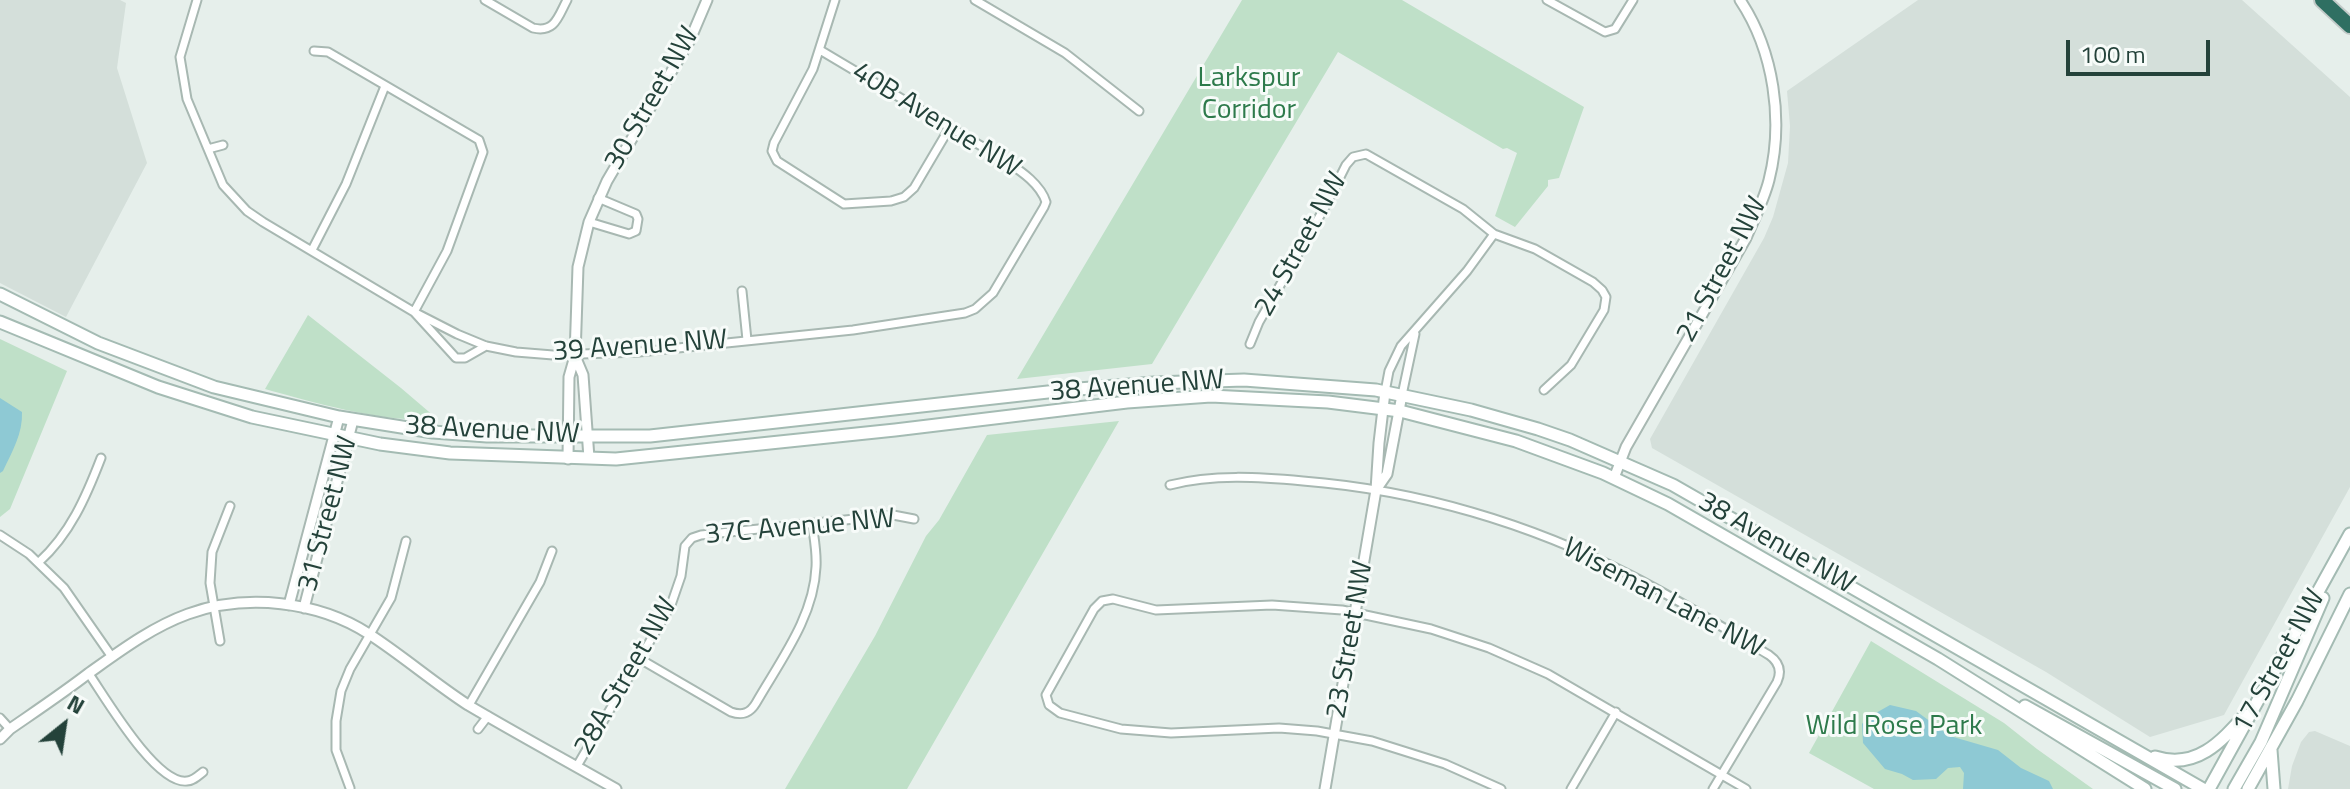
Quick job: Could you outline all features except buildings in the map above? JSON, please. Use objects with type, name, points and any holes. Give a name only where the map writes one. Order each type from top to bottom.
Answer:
[{"type":"highway","points":[[2322,0],[2350,26]]},
{"type":"main road","name":"38 Avenue NW","points":[[0,294],[98,343],[214,387],[353,420],[433,432],[487,436],[650,436],[1154,383],[1244,380],[1311,383],[1402,395],[1525,424],[1620,460],[1686,492],[2203,789]]},
{"type":"main road","name":"38 Avenue NW","points":[[0,322],[158,387],[252,417],[380,444],[450,453],[616,459],[1198,396],[1328,402],[1400,411],[1516,441],[1614,478],[1668,504],[1984,687],[2139,787]]},
{"type":"main road","name":"17 Street NW","points":[[2209,789],[2350,534]]},
{"type":"main road","points":[[2234,789],[2261,742],[2340,553]]},
{"type":"main road","name":"17 Street NW","points":[[2248,789],[2350,594]]},
{"type":"main road","points":[[1984,687],[2029,708],[2175,789]]},
{"type":"main road","points":[[2139,752],[2163,759],[2195,757],[2209,751],[2260,699]]},
{"type":"main road","points":[[2271,748],[2274,789]]},
{"type":"street","name":"39 Avenue NW","points":[[197,0],[180,57],[187,99],[223,185],[247,211],[414,312],[486,346],[575,356],[639,352],[853,330],[939,318],[975,309]]},
{"type":"street","points":[[485,0],[533,28],[547,29],[557,20],[567,0]]},
{"type":"street","name":"30 Street NW","points":[[568,459],[569,377],[575,356],[578,267],[589,222],[598,198],[690,40],[707,0]]},
{"type":"street","points":[[835,0],[820,50],[795,107],[776,138],[774,157],[783,166],[844,204],[891,201],[909,193],[950,127]]},
{"type":"street","points":[[975,0],[1058,48],[1139,111]]},
{"type":"street","points":[[1547,0],[1600,31],[1610,32],[1633,0]]},
{"type":"street","name":"21 Street NW","points":[[1614,478],[1626,447],[1746,238],[1769,179],[1775,140],[1772,77],[1758,33],[1741,2]]},
{"type":"street","name":"40B Avenue NW","points":[[820,50],[1015,167],[1046,199],[1000,284],[975,309]]},
{"type":"street","points":[[314,51],[328,52],[474,136],[482,145],[483,152],[447,251],[414,312]]},
{"type":"street","points":[[312,250],[346,184],[385,86]]},
{"type":"street","points":[[208,149],[223,145]]},
{"type":"street","name":"24 Street NW","points":[[1250,344],[1259,322],[1353,157],[1362,154],[1376,158],[1463,209],[1494,234]]},
{"type":"street","name":"30 Street NW","points":[[589,222],[629,234],[636,231],[636,214],[598,198]]},
{"type":"street","points":[[1494,234],[1557,260],[1593,282],[1604,293],[1606,305],[1576,357],[1564,373],[1544,390]]},
{"type":"street","name":"23 Street NW","points":[[1325,789],[1376,490],[1389,371],[1398,352],[1467,271],[1494,234]]},
{"type":"street","name":"39 Avenue NW","points":[[742,291],[747,340]]},
{"type":"street","name":"39 Avenue NW","points":[[414,312],[456,358],[465,358],[486,346]]},
{"type":"street","name":"23 Street NW","points":[[1376,490],[1387,474],[1416,332]]},
{"type":"street","name":"30 Street NW","points":[[575,356],[583,375],[589,458]]},
{"type":"street","name":"31 Street NW","points":[[289,605],[339,417]]},
{"type":"street","name":"31 Street NW","points":[[304,608],[353,420]]},
{"type":"street","points":[[39,562],[73,522],[101,458]]},
{"type":"street","name":"Wiseman Lane NW","points":[[1170,485],[1193,479],[1262,478],[1376,490],[1476,513],[1557,542],[1633,576],[1774,659],[1779,666],[1779,677],[1722,775]]},
{"type":"street","points":[[220,641],[210,583],[212,552],[230,506]]},
{"type":"street","name":"37C Avenue NW","points":[[688,541],[701,535],[893,515],[914,519]]},
{"type":"street","points":[[640,659],[731,712],[745,714],[756,703],[809,606],[817,564],[812,523]]},
{"type":"street","points":[[0,535],[39,562],[64,588],[112,657]]},
{"type":"street","points":[[350,788],[336,750],[337,709],[343,683],[393,592],[406,541]]},
{"type":"street","name":"28A Street NW","points":[[577,766],[675,597],[688,541]]},
{"type":"street","points":[[469,705],[540,582],[552,551]]},
{"type":"street","points":[[1501,789],[1465,771],[1372,741],[1263,727],[1171,733],[1121,729],[1060,713],[1049,705],[1046,695],[1094,609],[1108,599],[1156,610],[1259,604],[1356,613],[1431,629],[1489,648],[1538,669],[1746,789]]},
{"type":"street","points":[[0,739],[112,657],[167,623],[213,607],[242,603],[289,605],[337,618],[370,635],[469,705],[616,789]]},
{"type":"street","points":[[89,674],[153,762],[179,781],[189,781],[203,772]]},
{"type":"street","points":[[1571,789],[1616,712]]},
{"type":"street","points":[[478,729],[488,716]]},
{"type":"street","points":[[0,718],[10,729]]},
{"type":"street","points":[[1713,789],[1722,775]]},
{"type":"shaded area","points":[[0,0],[120,0],[126,3],[117,68],[147,163],[66,317],[0,283]]},
{"type":"shaded area","points":[[1918,0],[2242,0],[2350,97],[2350,487],[2224,715],[2150,737],[2046,672],[1652,448],[1650,439],[1773,217],[1788,163],[1790,126],[1787,91]]},
{"type":"shaded area","points":[[2315,731],[2350,746],[2350,789],[2288,789],[2301,742],[2309,732]]},
{"type":"green space","name":"Larkspur Corridor","points":[[1242,0],[1402,0],[1584,107],[1559,178],[1548,180],[1548,186],[1515,227],[1495,216],[1517,153],[1503,149],[1338,52],[1152,364],[1017,379]]},
{"type":"green space","points":[[308,315],[435,417],[418,419],[374,415],[265,389]]},
{"type":"green space","points":[[0,339],[67,371],[10,509],[0,517]]},
{"type":"green space","points":[[1119,421],[907,789],[785,789],[875,636],[926,536],[939,520],[987,435]]},
{"type":"green space","name":"Wild Rose Park","points":[[1871,641],[2004,723],[2093,789],[1874,789],[1809,753]]},
{"type":"water","points":[[0,398],[22,412],[16,442],[0,473]]},
{"type":"water","points":[[1890,705],[1916,711],[1950,736],[1998,750],[2021,768],[2049,781],[2053,789],[1963,789],[1964,773],[1960,767],[1948,768],[1936,779],[1913,780],[1885,769],[1863,743],[1862,724]]}]
